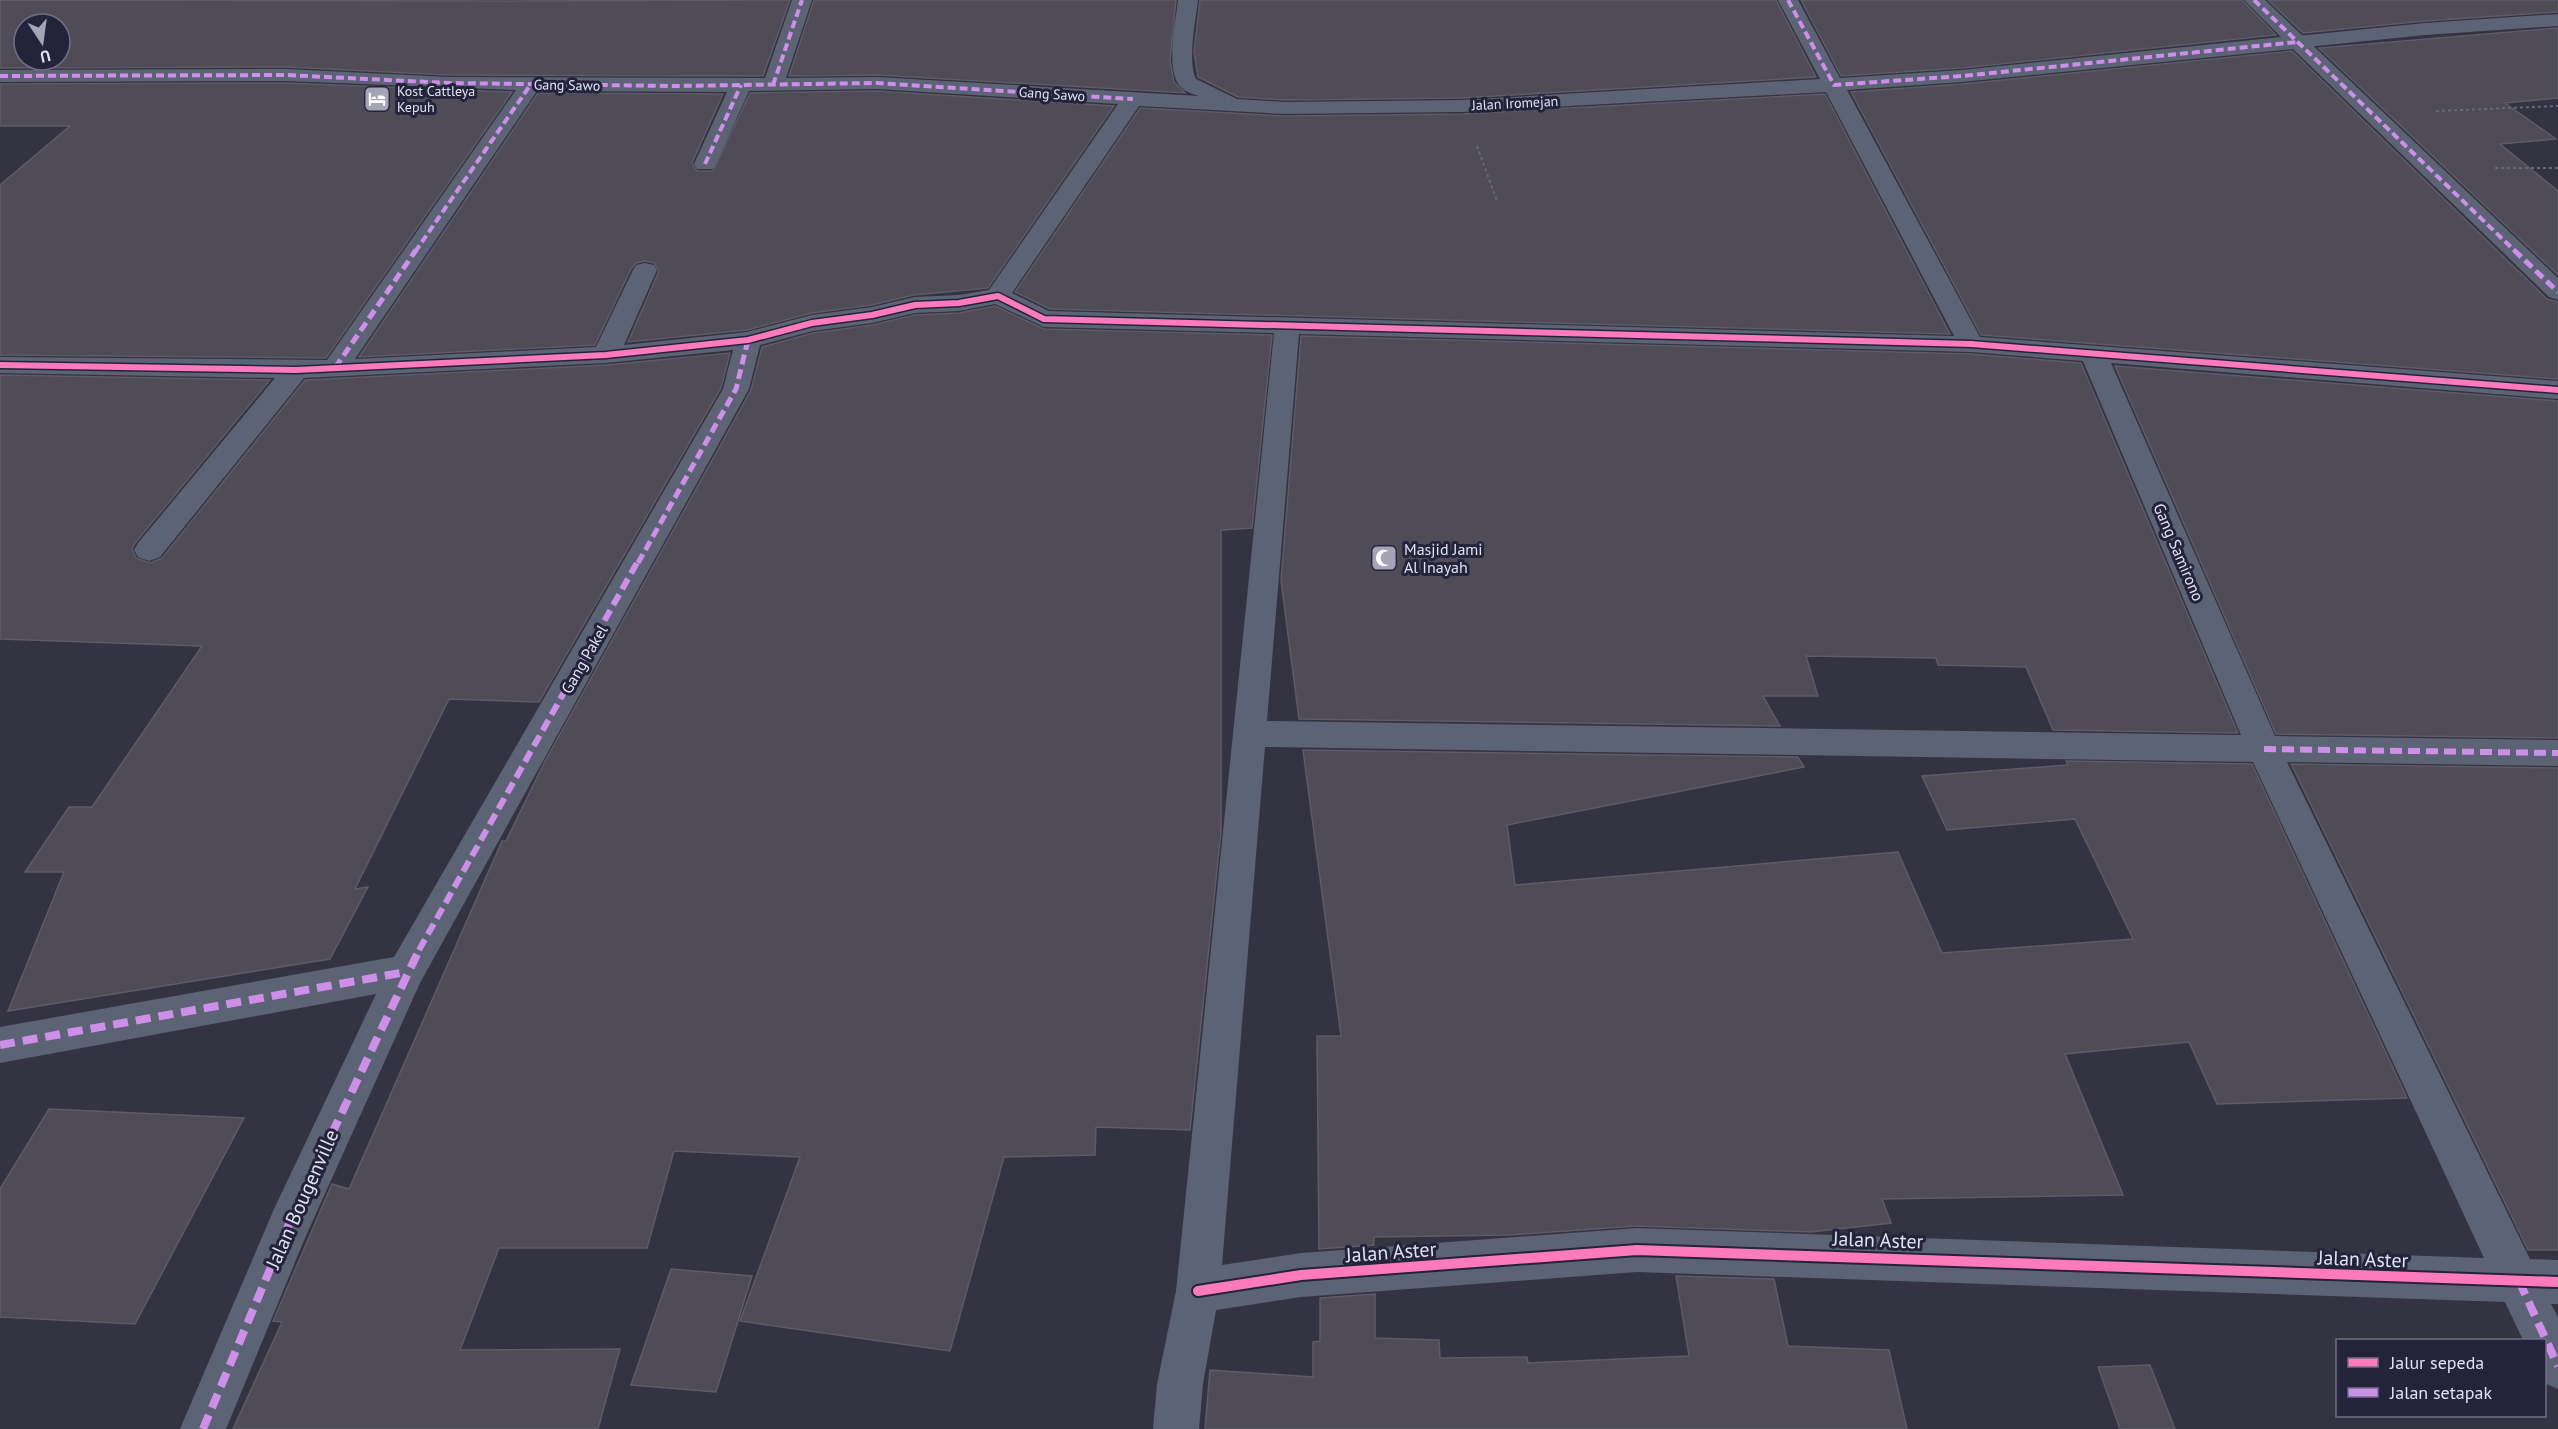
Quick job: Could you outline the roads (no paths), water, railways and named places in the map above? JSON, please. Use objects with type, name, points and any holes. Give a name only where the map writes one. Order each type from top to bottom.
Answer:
[{"type":"street","points":[[773,85],[802,0]]},
{"type":"street","name":"Jalan Iromejan","points":[[1188,0],[1183,41],[1183,74],[1195,88],[1233,105],[1330,108],[1462,106],[1962,76],[2425,29],[2558,20]]},
{"type":"street","points":[[1788,0],[1971,344]]},
{"type":"street","points":[[2254,0],[2370,114],[2558,291]]},
{"type":"street","name":"Gang Sawo","points":[[0,76],[286,75],[531,84],[877,83],[1233,105]]},
{"type":"street","points":[[335,368],[531,84]]},
{"type":"street","points":[[705,164],[741,85]]},
{"type":"street","points":[[998,296],[1017,265],[1133,99]]},
{"type":"street","points":[[606,354],[645,270]]},
{"type":"street","points":[[0,365],[296,370],[606,354],[748,340],[812,323],[872,315],[915,305],[959,303],[998,296],[1044,319],[1971,344],[2558,390]]},
{"type":"street","points":[[1176,1429],[1180,1384],[1198,1291],[1287,327]]},
{"type":"street","name":"Gang Pakel","points":[[406,972],[736,389],[748,340]]},
{"type":"street","name":"Gang Samirono","points":[[2094,355],[2264,749],[2539,1282],[2558,1366]]},
{"type":"street","points":[[149,550],[296,370]]},
{"type":"street","points":[[1249,734],[2558,753]]},
{"type":"street","points":[[0,1045],[406,972]]},
{"type":"street","name":"Jalan Bougenville","points":[[203,1429],[289,1224],[406,972]]},
{"type":"street","name":"Jalan Aster","points":[[1198,1291],[1301,1275],[1637,1250],[2539,1282]]},
{"type":"place","name":"Kost Cattleya Kepuh","points":[[377,99]]},
{"type":"place","name":"Masjid Jami Al Inayah","points":[[1384,558]]}]
